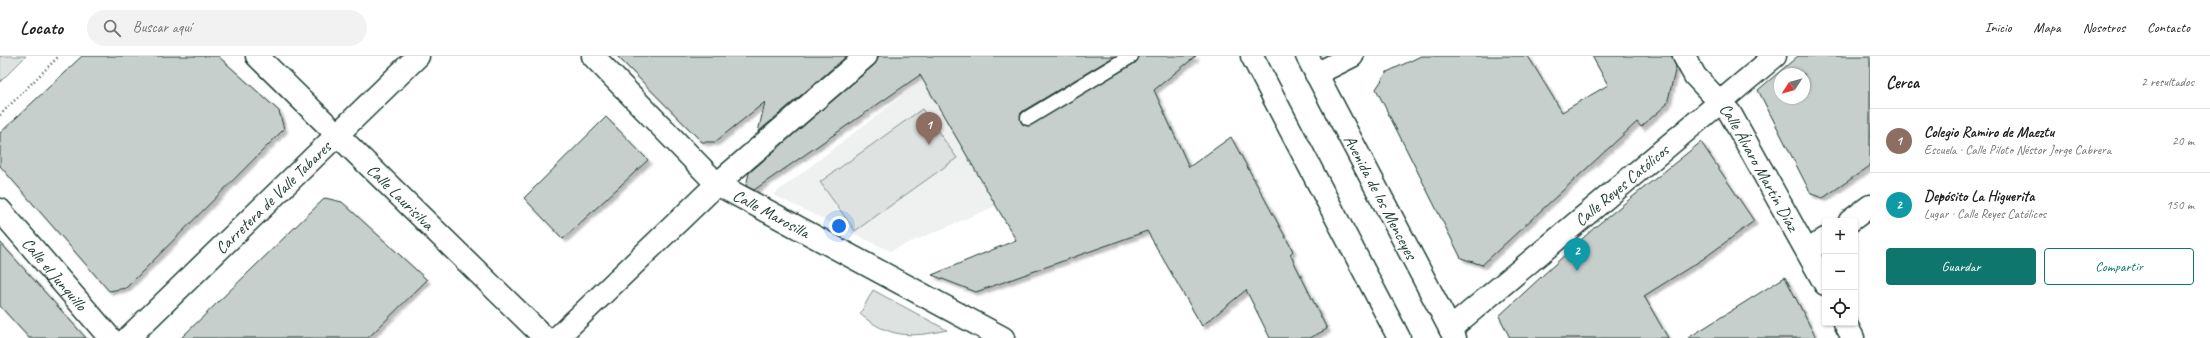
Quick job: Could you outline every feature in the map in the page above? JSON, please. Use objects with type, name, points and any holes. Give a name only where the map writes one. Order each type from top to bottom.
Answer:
[{"type":"street","name":"Calle Laurisilva","points":[[257,56],[545,338]]},
{"type":"street","name":"Carretera de Valle Tabares","points":[[128,338],[337,133],[418,56]]},
{"type":"street","name":"Calle Marosilla","points":[[593,56],[716,184],[1003,338]]},
{"type":"street","points":[[557,338],[716,184],[866,56]]},
{"type":"street","points":[[1252,56],[1399,338]]},
{"type":"street","points":[[1312,65],[1352,56]]},
{"type":"street","name":"Calle Álvaro Martín Díaz","points":[[1684,56],[1695,76],[1730,113],[1817,245],[1822,269]]},
{"type":"street","name":"Calle Reyes Católicos","points":[[1452,333],[1719,102],[1775,56]]},
{"type":"street","name":"Avenida de los Menceyes","points":[[1312,65],[1452,333]]},
{"type":"street","points":[[1854,218],[1870,206]]},
{"type":"street","name":"Calle el Junquillo","points":[[0,210],[110,338]]},
{"type":"street","points":[[1847,326],[1853,338]]},
{"type":"lane","points":[[1028,118],[1131,56]]},
{"type":"path","points":[[0,115],[59,56]]},
{"type":"shaded area","points":[[0,56],[26,56],[0,82]]},
{"type":"shaded area","points":[[923,80],[1000,107],[996,206],[890,251],[773,195]]},
{"type":"shaded area","points":[[922,109],[957,158],[855,231],[820,182]]},
{"type":"shaded area","points":[[873,290],[947,330],[911,335],[891,332],[881,328],[860,314]]},
{"type":"building","points":[[82,56],[218,56],[279,111],[284,129],[126,288],[109,291],[0,166],[0,133]]},
{"type":"building","points":[[617,56],[847,56],[758,132],[765,102],[715,142],[702,142]]},
{"type":"building","points":[[878,56],[1115,56],[1023,111],[1020,114],[1021,122],[1028,126],[1135,63],[1139,56],[1196,56],[1154,90],[1189,167],[1231,137],[1293,251],[1290,254],[1327,329],[1310,338],[1270,338],[1246,290],[1202,326],[1147,231],[976,292],[932,275],[1016,240],[920,75],[754,190],[746,186],[749,173],[874,65]]},
{"type":"building","points":[[1421,56],[1528,56],[1562,112],[1608,85],[1592,56],[1672,56],[1676,67],[1667,104],[1641,127],[1637,122],[1482,265],[1461,258],[1376,89],[1387,72]]},
{"type":"building","points":[[1798,56],[1870,56],[1870,166],[1823,198],[1811,194],[1758,90],[1774,76],[1774,104],[1810,104],[1810,68],[1784,68]]},
{"type":"building","points":[[606,117],[648,160],[563,239],[524,198]]},
{"type":"building","points":[[1701,142],[1754,221],[1703,259],[1644,296],[1668,338],[1510,338],[1499,316],[1595,227]]},
{"type":"building","points":[[325,198],[342,202],[427,280],[368,338],[181,338]]},
{"type":"building","points":[[0,242],[86,338],[29,338],[0,306]]},
{"type":"building","points":[[1785,277],[1816,338],[1688,338]]},
{"type":"place","name":"Colegio Ramiro de Maeztu","points":[[929,145]]},
{"type":"place","name":"Depósito La Higuerita","points":[[1577,271]]}]
